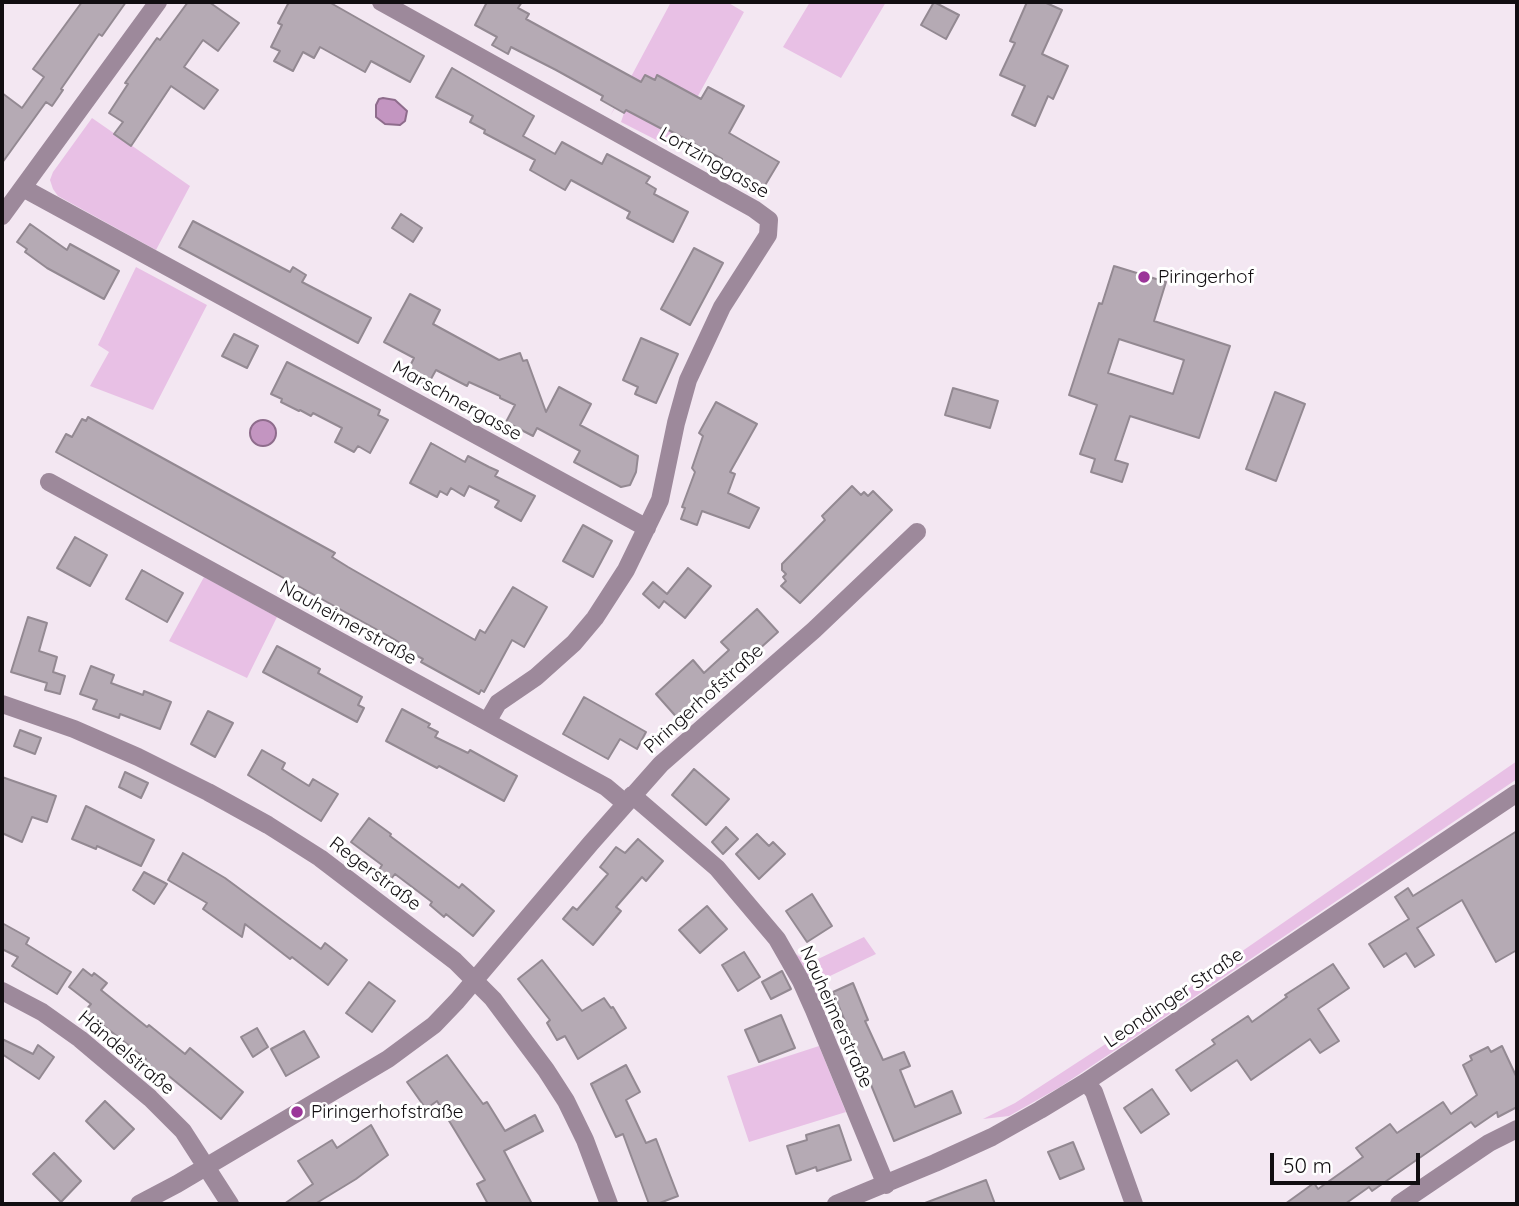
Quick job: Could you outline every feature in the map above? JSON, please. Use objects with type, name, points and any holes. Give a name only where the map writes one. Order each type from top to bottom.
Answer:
[{"type":"street","points":[[2,216],[158,2]]},
{"type":"street","name":"Lortzinggasse","points":[[381,2],[744,203],[769,220],[768,235],[722,307],[688,380],[676,423],[664,487],[647,528]]},
{"type":"street","name":"Marschnergasse","points":[[23,188],[647,528]]},
{"type":"street","name":"Nauheimerstraße","points":[[49,482],[629,799],[717,868],[777,939],[805,990],[886,1185]]},
{"type":"street","points":[[487,722],[498,703],[558,659],[595,618],[626,570],[647,528]]},
{"type":"street","name":"Piringerhofstraße","points":[[139,1204],[411,1044],[434,1025],[629,799],[712,718],[814,630],[917,532]]},
{"type":"street","name":"Regerstraße","points":[[2,704],[74,729],[126,752],[268,825],[320,859],[446,954],[475,979],[520,1033],[566,1101],[598,1170],[609,1204]]},
{"type":"street","name":"Leondinger Straße","points":[[836,1204],[886,1185],[992,1137],[1086,1082],[1517,793]]},
{"type":"street","name":"Händelstraße","points":[[2,990],[42,1012],[150,1098],[183,1131],[230,1204]]},
{"type":"street","points":[[1086,1082],[1094,1092],[1134,1204]]},
{"type":"street","points":[[1399,1204],[1489,1143],[1517,1129]]},
{"type":"shaded area","points":[[671,2],[727,2],[744,12],[670,147],[621,122],[624,113],[615,108],[610,116]]},
{"type":"shaded area","points":[[810,2],[886,2],[841,78],[783,47]]},
{"type":"shaded area","points":[[379,99],[395,100],[407,111],[405,121],[400,125],[385,124],[376,117],[376,105]]},
{"type":"shaded area","points":[[92,118],[190,186],[156,250],[58,196],[53,189],[50,180],[53,172]]},
{"type":"shaded area","points":[[136,267],[207,305],[153,410],[90,386],[109,352],[98,345]]},
{"type":"shaded area","points":[[263,420],[272,424],[276,433],[272,442],[263,446],[254,442],[250,433],[254,424]]},
{"type":"shaded area","points":[[204,577],[277,617],[247,678],[169,641]]},
{"type":"shaded area","points":[[1517,761],[1517,779],[1141,1033],[1060,1087],[1009,1116],[983,1119],[1015,1103],[1144,1019]]},
{"type":"shaded area","points":[[864,937],[876,954],[830,976],[822,983],[818,999],[796,954],[806,961],[816,960]]},
{"type":"shaded area","points":[[819,1046],[846,1112],[749,1142],[727,1076]]},
{"type":"building","points":[[82,2],[126,2],[102,36],[99,34],[52,106],[46,102],[2,163],[2,93],[22,108],[44,77],[33,69]]},
{"type":"building","points":[[188,2],[209,2],[239,23],[218,51],[203,40],[184,67],[218,90],[204,109],[171,86],[131,146],[114,134],[123,122],[109,113],[128,84],[125,83],[157,38],[160,40]]},
{"type":"building","points":[[289,2],[329,2],[424,56],[410,82],[371,61],[365,72],[320,47],[314,58],[303,52],[293,71],[274,61],[280,51],[271,47],[282,25],[278,23]]},
{"type":"building","points":[[487,2],[522,2],[518,8],[529,14],[526,19],[641,82],[645,75],[655,80],[657,75],[701,99],[708,87],[744,106],[729,133],[779,162],[764,187],[720,161],[722,159],[663,127],[662,129],[626,110],[624,113],[601,100],[603,96],[556,70],[511,47],[508,54],[492,45],[497,37],[475,25]]},
{"type":"building","points":[[934,2],[959,15],[946,39],[921,25]]},
{"type":"building","points":[[1027,2],[1044,2],[1062,10],[1042,54],[1068,66],[1053,99],[1048,96],[1035,126],[1012,115],[1025,86],[1000,75],[1015,43],[1010,41]]},
{"type":"building","points":[[452,68],[534,116],[523,136],[555,154],[562,142],[602,164],[607,154],[650,177],[646,183],[656,189],[654,194],[688,212],[673,242],[627,218],[630,212],[571,180],[565,190],[530,170],[535,160],[484,133],[485,130],[470,122],[473,116],[436,97]]},
{"type":"building","points":[[401,214],[422,228],[413,242],[392,228]]},
{"type":"building","points":[[193,221],[290,272],[293,267],[306,275],[302,282],[371,318],[358,343],[179,247]]},
{"type":"building","points":[[30,224],[67,250],[70,244],[119,271],[104,299],[47,268],[25,252],[27,249],[17,242]]},
{"type":"building","points":[[694,248],[723,263],[690,325],[661,309]]},
{"type":"building","points":[[1114,266],[1166,282],[1154,321],[1230,346],[1199,438],[1130,416],[1115,460],[1128,464],[1122,482],[1091,472],[1095,459],[1080,454],[1097,405],[1069,395],[1099,303],[1102,304]],"holes":[[[1119,339],[1184,360],[1173,394],[1108,373]]]},
{"type":"building","points":[[410,294],[440,310],[433,324],[499,360],[520,353],[523,361],[527,360],[546,412],[559,387],[591,404],[580,425],[638,456],[636,472],[630,485],[621,487],[574,462],[580,451],[537,428],[533,436],[506,422],[515,405],[500,396],[469,382],[467,386],[436,370],[427,386],[406,374],[414,358],[384,342]]},
{"type":"building","points":[[234,334],[258,346],[247,368],[222,356]]},
{"type":"building","points":[[641,338],[678,354],[656,403],[635,394],[638,387],[623,380]]},
{"type":"building","points":[[287,362],[380,410],[378,415],[388,420],[370,453],[358,446],[354,452],[335,442],[342,428],[313,413],[311,416],[299,411],[271,394]]},
{"type":"building","points":[[953,388],[998,401],[990,428],[945,415]]},
{"type":"building","points":[[1275,392],[1305,404],[1276,481],[1246,469]]},
{"type":"building","points":[[716,402],[757,424],[730,472],[735,474],[728,493],[759,508],[749,528],[702,511],[697,525],[681,519],[685,508],[682,507],[695,472],[692,468],[703,436],[699,433]]},
{"type":"building","points":[[88,417],[335,553],[332,557],[348,567],[475,640],[480,630],[485,633],[513,587],[547,607],[524,647],[512,640],[484,692],[481,690],[479,694],[421,662],[423,659],[392,638],[56,452],[66,434],[72,437],[82,419],[86,421]]},
{"type":"building","points":[[431,443],[465,462],[468,456],[498,471],[495,476],[535,496],[521,521],[495,507],[499,501],[469,486],[464,496],[451,488],[447,495],[440,491],[437,497],[410,483]]},
{"type":"building","points":[[852,486],[861,495],[864,492],[868,496],[873,491],[892,510],[800,603],[781,586],[786,581],[782,564],[825,520],[822,516]]},
{"type":"building","points":[[583,525],[612,541],[593,577],[563,561]]},
{"type":"building","points":[[75,537],[107,555],[90,586],[57,568]]},
{"type":"building","points":[[688,568],[711,586],[685,618],[664,601],[659,608],[643,594],[653,582],[667,594]]},
{"type":"building","points":[[142,570],[183,593],[167,622],[126,599]]},
{"type":"building","points":[[757,609],[778,632],[680,721],[656,694],[693,660],[704,673],[729,650],[721,642]]},
{"type":"building","points":[[28,617],[47,623],[39,651],[57,657],[53,672],[65,676],[60,694],[45,690],[47,683],[11,672]]},
{"type":"building","points":[[277,646],[320,669],[318,673],[362,697],[358,705],[364,708],[357,722],[263,672]]},
{"type":"building","points":[[91,666],[114,675],[111,683],[143,695],[144,691],[171,702],[160,729],[120,714],[119,718],[93,709],[97,700],[80,694]]},
{"type":"building","points":[[584,697],[646,732],[637,749],[620,739],[608,759],[563,734]]},
{"type":"building","points":[[402,709],[430,724],[428,727],[438,732],[435,737],[468,753],[470,750],[517,776],[504,801],[386,741]]},
{"type":"building","points":[[208,711],[233,723],[215,757],[191,744]]},
{"type":"building","points":[[20,730],[41,738],[35,754],[14,746]]},
{"type":"building","points":[[262,750],[285,763],[282,769],[309,786],[313,779],[338,794],[321,821],[248,775]]},
{"type":"building","points":[[694,769],[729,799],[706,825],[672,795]]},
{"type":"building","points":[[125,772],[148,783],[141,798],[119,787]]},
{"type":"building","points":[[2,777],[56,796],[47,822],[32,817],[22,842],[2,833]]},
{"type":"building","points":[[86,806],[154,840],[141,866],[97,846],[96,849],[72,839]]},
{"type":"building","points":[[369,818],[459,888],[462,884],[494,911],[473,936],[446,914],[444,917],[430,905],[432,902],[395,874],[391,879],[379,870],[382,865],[351,842]]},
{"type":"building","points":[[726,827],[738,839],[723,854],[712,842]]},
{"type":"building","points":[[1517,831],[1517,950],[1496,962],[1462,900],[1417,928],[1434,955],[1415,967],[1406,953],[1384,967],[1369,944],[1409,919],[1395,897],[1408,888],[1413,896]]},
{"type":"building","points":[[757,834],[769,846],[773,842],[785,854],[759,879],[736,854]]},
{"type":"building","points":[[638,839],[663,861],[646,881],[642,877],[616,907],[621,911],[593,945],[563,919],[573,907],[577,910],[608,874],[600,867],[616,847],[625,853]]},
{"type":"building","points":[[183,853],[225,878],[321,949],[325,943],[347,960],[328,985],[245,924],[242,937],[203,909],[207,903],[168,880]]},
{"type":"building","points":[[144,872],[167,884],[154,904],[133,890]]},
{"type":"building","points":[[812,894],[832,926],[807,942],[786,911]]},
{"type":"building","points":[[707,906],[727,929],[700,953],[679,930]]},
{"type":"building","points":[[2,923],[29,938],[26,944],[71,972],[57,994],[12,966],[18,957],[2,949]]},
{"type":"building","points":[[744,952],[760,977],[738,991],[722,965]]},
{"type":"building","points":[[542,960],[582,1011],[604,998],[626,1028],[578,1059],[565,1036],[557,1040],[547,1023],[550,1020],[518,979]]},
{"type":"building","points":[[1333,964],[1349,988],[1318,1009],[1339,1041],[1320,1053],[1310,1039],[1251,1080],[1237,1060],[1191,1091],[1176,1070],[1215,1044],[1212,1040],[1248,1016],[1252,1022],[1287,997],[1285,995]]},
{"type":"building","points":[[83,969],[107,983],[101,990],[147,1027],[149,1025],[185,1054],[190,1048],[243,1092],[221,1119],[164,1072],[156,1082],[139,1068],[146,1059],[85,1011],[91,1004],[69,987]]},
{"type":"building","points":[[782,971],[791,989],[771,999],[762,982]]},
{"type":"building","points":[[369,982],[395,1001],[372,1032],[346,1013]]},
{"type":"building","points":[[853,983],[868,1020],[865,1021],[883,1060],[904,1052],[910,1066],[900,1070],[915,1107],[952,1091],[961,1113],[894,1141],[833,992]]},
{"type":"building","points":[[781,1015],[795,1048],[759,1062],[745,1030]]},
{"type":"building","points":[[257,1028],[268,1047],[253,1057],[241,1037]]},
{"type":"building","points":[[304,1031],[319,1057],[286,1076],[271,1049]]},
{"type":"building","points":[[2,1039],[33,1054],[38,1045],[54,1057],[39,1079],[2,1054]]},
{"type":"building","points":[[1502,1046],[1517,1078],[1517,1107],[1498,1117],[1497,1112],[1475,1127],[1471,1122],[1372,1191],[1369,1187],[1345,1204],[1285,1204],[1314,1183],[1318,1189],[1363,1157],[1356,1148],[1390,1124],[1397,1133],[1443,1102],[1451,1114],[1477,1095],[1463,1065],[1472,1060],[1470,1056],[1488,1047],[1491,1052]]},
{"type":"building","points":[[447,1055],[483,1104],[487,1102],[505,1131],[535,1115],[543,1131],[504,1151],[532,1204],[488,1204],[477,1184],[485,1180],[437,1101],[426,1109],[407,1082]]},
{"type":"building","points":[[626,1065],[640,1092],[626,1100],[646,1143],[656,1139],[678,1196],[657,1204],[649,1204],[623,1134],[616,1137],[591,1084]]},
{"type":"building","points":[[1152,1089],[1169,1114],[1141,1133],[1124,1108]]},
{"type":"building","points":[[105,1101],[134,1129],[114,1149],[86,1121]]},
{"type":"building","points":[[371,1125],[388,1155],[315,1204],[284,1204],[313,1184],[298,1161],[332,1140],[337,1148]]},
{"type":"building","points":[[839,1125],[851,1160],[817,1171],[816,1167],[796,1174],[787,1146],[807,1140],[806,1135]]},
{"type":"building","points":[[1073,1142],[1084,1169],[1060,1179],[1048,1152]]},
{"type":"building","points":[[54,1153],[81,1181],[61,1202],[33,1174]]},
{"type":"building","points":[[986,1180],[995,1204],[925,1204],[925,1203]]},
{"type":"place","name":"Piringerhof","points":[[1144,277]]},
{"type":"place","name":"Piringerhofstraße","points":[[297,1112]]}]
